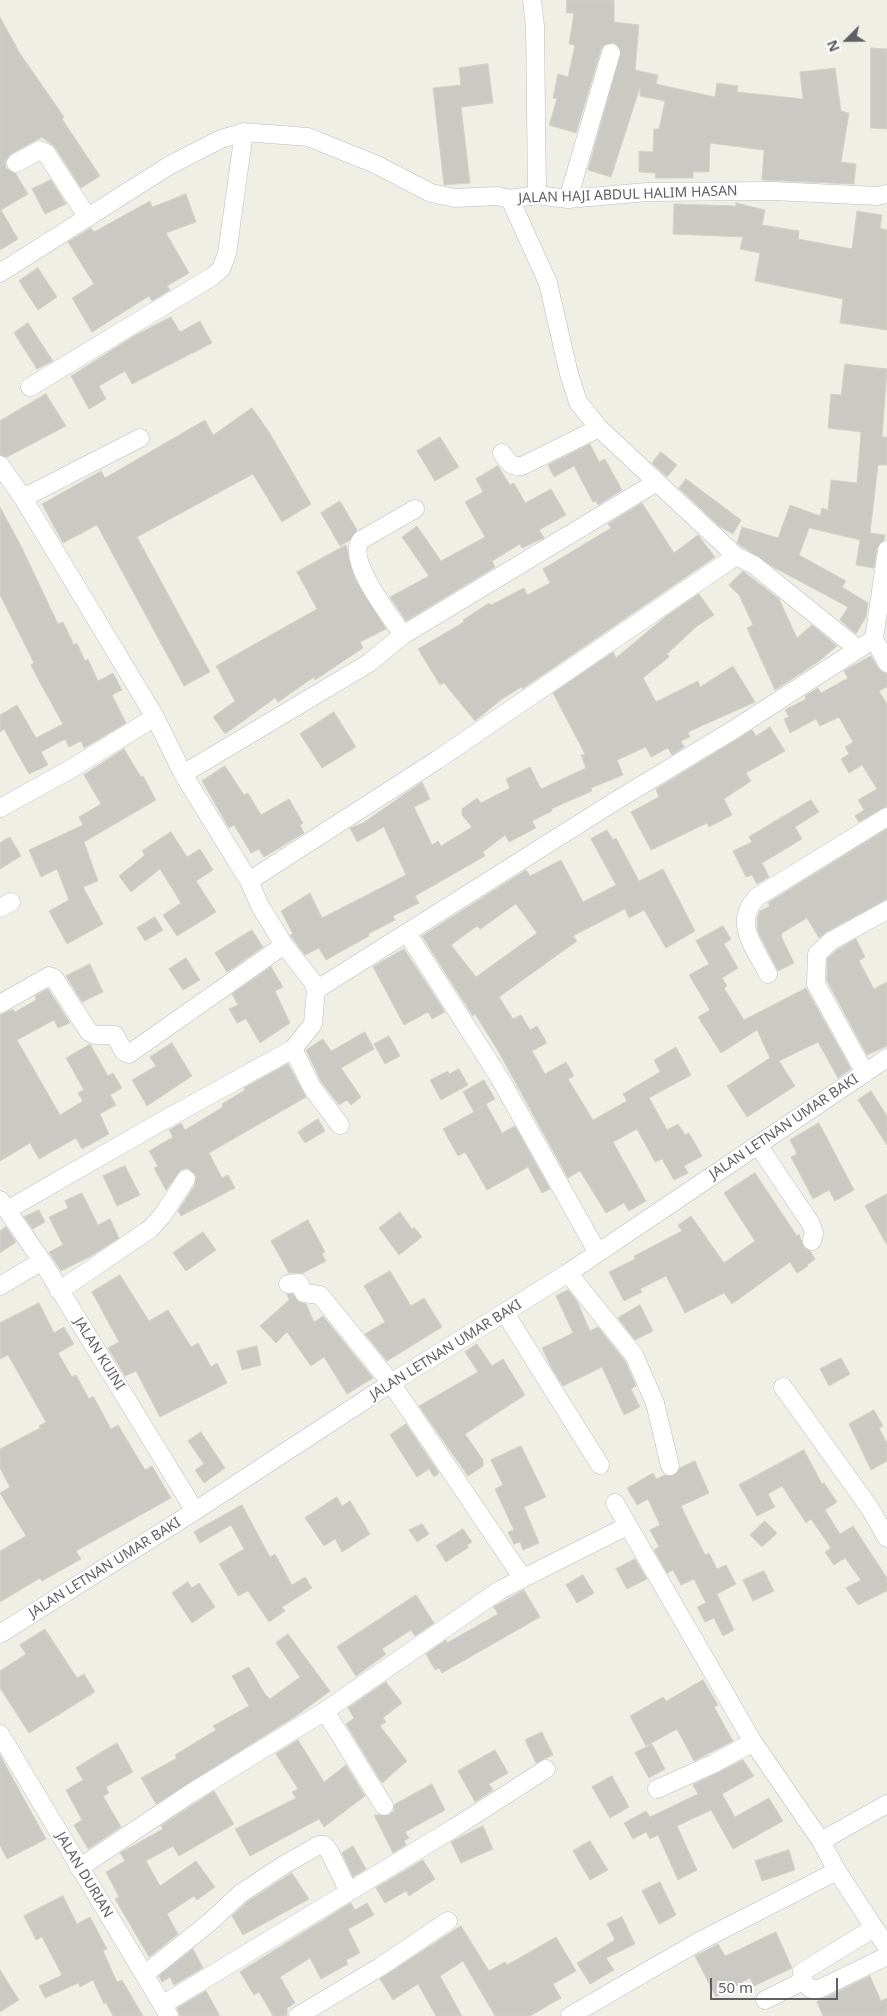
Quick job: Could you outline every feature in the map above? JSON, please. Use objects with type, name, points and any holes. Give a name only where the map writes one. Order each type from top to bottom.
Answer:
[{"type":"street","points":[[532,0],[535,26],[537,195]]},
{"type":"street","points":[[568,199],[611,54]]},
{"type":"street","points":[[30,388],[172,302],[221,269],[227,254],[244,132]]},
{"type":"street","name":"JALAN HAJI ABDUL HALIM HASAN","points":[[0,273],[170,165],[221,138],[244,132],[308,137],[375,164],[431,193],[455,198],[497,196],[510,199],[537,195],[568,199],[647,192],[773,191],[877,196],[887,194]]},
{"type":"street","points":[[16,163],[40,150],[46,153],[88,218]]},
{"type":"street","points":[[510,199],[548,282],[569,374],[578,402],[599,428],[655,483],[736,556],[754,565],[858,649]]},
{"type":"street","points":[[502,453],[510,464],[516,467],[522,466],[599,428]]},
{"type":"street","points":[[23,498],[140,438]]},
{"type":"street","points":[[0,465],[23,498],[155,717],[183,774],[249,881],[260,906],[284,946],[313,982],[316,990],[313,1024],[293,1050],[157,1124],[4,1212]]},
{"type":"street","points":[[183,774],[369,663],[403,636],[655,483]]},
{"type":"street","points":[[403,636],[368,582],[356,555],[356,549],[361,540],[415,509]]},
{"type":"street","points":[[887,550],[874,639],[887,663]]},
{"type":"street","points":[[249,881],[437,760],[736,556]]},
{"type":"street","points":[[316,990],[617,800],[733,730],[874,639]]},
{"type":"street","points":[[0,808],[69,770],[155,717]]},
{"type":"street","points":[[768,974],[746,931],[744,921],[751,904],[758,897],[887,817]]},
{"type":"street","points":[[864,1073],[816,984],[817,954],[830,941],[887,910]]},
{"type":"street","points":[[407,933],[499,1077],[598,1253]]},
{"type":"street","points":[[0,1004],[49,976],[54,978],[89,1032],[96,1035],[114,1035],[124,1052],[129,1054],[284,946]]},
{"type":"street","points":[[293,1050],[313,1089],[340,1125]]},
{"type":"street","name":"JALAN LETNAN UMAR BAKI","points":[[0,1634],[391,1383],[568,1273],[887,1058]]},
{"type":"street","points":[[758,1145],[811,1224],[814,1233],[812,1241]]},
{"type":"street","points":[[59,1290],[150,1229],[162,1216],[186,1179]]},
{"type":"street","name":"JALAN KUINI","points":[[4,1212],[42,1261],[195,1510]]},
{"type":"street","points":[[0,1286],[42,1261]]},
{"type":"street","points":[[568,1273],[634,1355],[655,1403],[670,1466]]},
{"type":"street","points":[[288,1284],[299,1283],[304,1293],[320,1295],[391,1383],[522,1577]]},
{"type":"street","points":[[505,1313],[600,1465]]},
{"type":"street","points":[[783,1387],[869,1508],[887,1538]]},
{"type":"street","points":[[615,1503],[753,1742],[820,1841],[837,1871],[887,1947]]},
{"type":"street","points":[[79,1868],[191,1793],[325,1711],[522,1577],[627,1526]]},
{"type":"street","points":[[325,1711],[384,1806]]},
{"type":"street","name":"JALAN DURIAN","points":[[0,1734],[79,1868],[145,1974],[165,2011]]},
{"type":"street","points":[[658,1788],[713,1764],[753,1742]]},
{"type":"street","points":[[165,2011],[349,1892],[546,1769]]},
{"type":"street","points":[[820,1841],[887,1804]]},
{"type":"street","points":[[145,1974],[210,1922],[240,1894],[282,1866],[319,1845],[324,1845],[329,1851],[349,1892]]},
{"type":"street","points":[[570,2016],[696,1943],[837,1871]]},
{"type":"street","points":[[298,2016],[380,1967],[448,1921]]},
{"type":"street","points":[[874,1928],[802,1972],[803,1981],[811,1989],[820,1989],[887,1956]]},
{"type":"street","points":[[765,2000],[803,1981]]},
{"type":"building","points":[[567,0],[614,0],[614,22],[639,25],[635,70],[658,75],[656,84],[715,97],[717,83],[738,86],[737,92],[803,99],[800,72],[835,68],[841,111],[849,113],[841,162],[856,164],[854,184],[762,180],[764,150],[710,143],[709,172],[693,172],[693,178],[655,178],[656,173],[639,172],[639,151],[653,152],[654,129],[659,129],[665,101],[640,96],[640,87],[611,177],[588,170],[621,51],[614,43],[604,45],[601,50],[576,133],[549,125],[557,99],[553,98],[558,74],[568,77],[575,45],[569,44],[574,13],[567,13]]},
{"type":"building","points":[[0,17],[19,52],[64,117],[62,119],[100,176],[81,188],[55,147],[42,137],[11,154],[5,162],[6,168],[16,174],[28,194],[1,210],[18,239],[0,250]]},
{"type":"building","points":[[871,48],[887,49],[887,129],[871,128]]},
{"type":"building","points":[[488,64],[493,103],[461,107],[470,183],[444,185],[433,88],[461,85],[459,68]]},
{"type":"building","points":[[51,180],[66,204],[45,214],[32,189]]},
{"type":"building","points":[[186,194],[196,222],[166,233],[189,273],[167,286],[170,290],[152,301],[149,296],[92,332],[72,298],[94,284],[68,242],[91,228],[94,232],[150,201],[152,207]]},
{"type":"building","points":[[736,203],[765,210],[762,225],[799,231],[798,239],[852,249],[857,211],[882,215],[880,228],[887,230],[887,330],[840,323],[843,299],[755,281],[760,253],[740,249],[743,237],[673,234],[674,204],[736,206]]},
{"type":"building","points":[[38,268],[57,297],[38,310],[19,281]]},
{"type":"building","points":[[171,317],[180,332],[200,321],[212,343],[132,384],[125,371],[99,386],[106,399],[89,409],[71,376],[134,336]]},
{"type":"building","points":[[28,323],[53,361],[37,369],[14,333]]},
{"type":"building","points":[[845,364],[887,369],[882,437],[887,437],[887,465],[878,465],[870,533],[885,535],[884,540],[877,548],[874,568],[856,565],[860,540],[809,528],[799,555],[846,581],[842,587],[868,603],[866,617],[856,634],[840,620],[848,607],[773,567],[737,543],[742,527],[778,538],[790,505],[820,516],[822,508],[828,510],[831,480],[857,483],[861,432],[828,428],[831,394],[841,395]]},
{"type":"building","points":[[46,394],[66,426],[7,457],[0,455],[0,421]]},
{"type":"building","points":[[252,408],[269,432],[311,504],[282,522],[253,474],[137,537],[210,672],[184,686],[97,525],[63,543],[42,504],[101,471],[105,478],[205,420],[213,435]]},
{"type":"building","points":[[440,437],[459,467],[435,481],[417,451]]},
{"type":"building","points":[[590,444],[599,462],[605,459],[622,490],[598,505],[596,501],[593,502],[574,466],[554,477],[548,465]]},
{"type":"building","points":[[661,452],[677,465],[667,477],[652,463]]},
{"type":"building","points":[[498,466],[510,485],[514,483],[525,503],[551,489],[566,515],[539,530],[544,538],[522,548],[520,544],[492,561],[495,567],[406,621],[390,597],[429,576],[402,537],[417,526],[441,561],[485,537],[465,502],[483,492],[476,479]]},
{"type":"building","points":[[686,479],[741,520],[733,534],[720,527],[679,488]]},
{"type":"building","points":[[340,501],[357,530],[350,540],[340,546],[321,513]]},
{"type":"building","points":[[642,503],[674,553],[698,535],[715,557],[523,689],[521,687],[502,699],[475,721],[444,683],[440,685],[418,649],[464,622],[463,620],[489,603],[491,605],[524,588],[527,595],[550,583],[543,569],[611,528],[608,524]]},
{"type":"building","points":[[0,507],[58,624],[63,622],[74,645],[77,643],[85,661],[88,659],[98,681],[113,673],[122,690],[112,695],[126,723],[84,748],[81,741],[69,747],[65,739],[41,752],[48,765],[29,774],[4,729],[0,732],[0,715],[17,705],[36,738],[63,724],[31,665],[34,663],[0,595]]},
{"type":"building","points":[[346,545],[355,579],[386,629],[360,642],[363,648],[315,680],[314,677],[278,702],[275,698],[225,734],[213,717],[235,701],[216,666],[317,609],[297,572]]},
{"type":"building","points":[[743,571],[779,599],[797,638],[812,625],[837,646],[818,662],[775,690],[747,628],[753,625],[739,595],[729,585]]},
{"type":"building","points":[[699,594],[714,615],[697,626],[667,654],[669,657],[643,678],[656,702],[698,681],[700,687],[733,666],[755,702],[688,732],[690,737],[681,741],[684,747],[672,755],[668,748],[651,757],[646,747],[617,760],[623,775],[591,788],[592,791],[551,809],[552,811],[532,821],[536,828],[509,842],[505,835],[483,852],[485,856],[415,896],[419,903],[393,916],[395,920],[326,960],[319,948],[305,955],[290,935],[293,934],[281,911],[310,893],[322,918],[406,875],[384,827],[357,842],[350,828],[363,823],[422,782],[430,799],[414,807],[432,845],[438,841],[441,846],[472,827],[462,815],[462,809],[477,798],[481,803],[510,788],[506,779],[530,767],[541,789],[586,768],[581,755],[585,754],[553,693],[613,652],[616,658],[665,617]]},
{"type":"building","points":[[871,656],[878,668],[887,674],[887,687],[879,691],[887,704],[887,806],[859,822],[855,816],[864,810],[858,800],[877,789],[862,765],[849,773],[841,759],[849,754],[845,747],[853,742],[839,717],[820,726],[816,719],[790,733],[784,719],[789,717],[785,710],[806,699],[805,696],[818,688],[821,693],[848,678],[844,671]]},
{"type":"building","points":[[334,712],[356,747],[322,768],[300,734]]},
{"type":"building","points":[[770,727],[785,751],[746,773],[751,781],[724,799],[732,815],[709,827],[707,823],[651,850],[631,812],[659,797],[656,789],[752,730],[756,736]]},
{"type":"building","points":[[124,749],[141,777],[143,776],[156,800],[84,842],[98,881],[83,887],[103,924],[67,944],[49,911],[69,900],[57,869],[41,877],[29,850],[83,825],[79,817],[101,804],[84,775]]},
{"type":"building","points":[[225,766],[244,795],[248,793],[261,815],[289,799],[303,823],[300,825],[304,833],[264,857],[259,849],[251,853],[234,825],[229,828],[202,781]]},
{"type":"building","points":[[811,800],[819,812],[795,827],[802,839],[762,863],[769,877],[757,884],[752,875],[746,877],[733,851],[752,842],[749,837]]},
{"type":"building","points":[[887,829],[887,899],[826,932],[819,938],[807,918],[782,933],[781,936],[794,963],[778,971],[758,932],[757,918],[760,911],[770,906],[768,903]]},
{"type":"building","points":[[607,830],[613,840],[616,838],[639,881],[663,869],[695,931],[666,948],[644,910],[629,918],[625,909],[573,936],[577,941],[499,997],[513,1019],[521,1015],[530,1030],[537,1026],[547,1043],[532,1051],[545,1074],[566,1062],[574,1076],[568,1079],[593,1120],[627,1101],[623,1094],[660,1072],[654,1060],[676,1047],[691,1075],[649,1098],[667,1130],[678,1124],[685,1135],[689,1133],[702,1156],[684,1166],[688,1173],[674,1180],[662,1159],[655,1162],[637,1129],[613,1142],[646,1201],[629,1211],[624,1203],[606,1213],[580,1171],[568,1178],[497,1049],[475,1014],[473,1016],[469,1010],[422,936],[526,870],[530,876],[561,860],[583,902],[616,885],[591,839]],"holes":[[[516,904],[537,933],[476,977],[451,945],[477,926],[480,929]]]},
{"type":"building","points":[[171,832],[187,857],[200,849],[213,870],[196,881],[216,912],[177,936],[163,915],[181,903],[160,869],[131,892],[119,876],[145,855],[142,851]]},
{"type":"building","points":[[10,837],[21,856],[0,869],[0,843]]},
{"type":"building","points":[[155,917],[163,930],[145,941],[137,928]]},
{"type":"building","points":[[723,926],[731,939],[724,944],[738,968],[722,978],[727,986],[724,988],[744,1020],[806,988],[851,1069],[838,1078],[818,1042],[779,1061],[795,1086],[747,1117],[727,1086],[770,1058],[757,1030],[721,1053],[698,1017],[710,1010],[689,975],[709,964],[696,941]]},
{"type":"building","points":[[252,930],[263,947],[227,972],[215,953]]},
{"type":"building","points":[[856,939],[865,957],[859,961],[874,989],[887,982],[887,1046],[867,1055],[827,981],[827,959],[837,950]]},
{"type":"building","points":[[404,949],[445,1012],[432,1019],[428,1012],[404,1025],[373,967]]},
{"type":"building","points":[[186,958],[200,980],[183,990],[169,969]]},
{"type":"building","points":[[90,964],[103,992],[82,1002],[66,976]]},
{"type":"building","points":[[271,967],[283,987],[275,991],[290,1023],[260,1043],[246,1019],[237,1023],[229,1009],[238,1005],[232,994]]},
{"type":"building","points":[[48,989],[70,1023],[58,1028],[54,1020],[17,1040],[60,1115],[83,1101],[78,1093],[84,1090],[66,1058],[90,1044],[108,1076],[113,1073],[122,1088],[110,1095],[116,1105],[100,1114],[109,1134],[82,1149],[76,1138],[39,1159],[30,1143],[0,1161],[0,1015],[13,1009],[15,1012],[36,1000],[35,996]]},
{"type":"building","points":[[365,1032],[374,1049],[341,1068],[361,1097],[351,1105],[347,1100],[339,1105],[322,1083],[306,1050],[323,1039],[331,1051]]},
{"type":"building","points":[[389,1036],[400,1056],[385,1064],[374,1044]]},
{"type":"building","points":[[172,1043],[192,1076],[147,1106],[132,1080],[156,1066],[150,1057]]},
{"type":"building","points":[[288,1064],[306,1097],[209,1153],[222,1178],[228,1175],[235,1188],[181,1216],[178,1211],[195,1185],[196,1175],[187,1168],[181,1170],[166,1190],[154,1168],[158,1166],[149,1151],[173,1137],[169,1130],[181,1123],[185,1130],[223,1107],[222,1104],[245,1090],[244,1088]]},
{"type":"building","points":[[459,1069],[468,1085],[441,1100],[430,1080],[448,1071],[449,1074]]},
{"type":"building","points":[[484,1080],[495,1099],[486,1104],[502,1133],[515,1126],[550,1189],[542,1193],[528,1167],[487,1190],[465,1152],[458,1156],[443,1129],[474,1112],[463,1092]]},
{"type":"building","points":[[871,1091],[887,1116],[887,1145],[858,1100]]},
{"type":"building","points":[[318,1119],[325,1131],[305,1143],[298,1132]]},
{"type":"building","points":[[819,1123],[854,1190],[835,1201],[829,1190],[813,1199],[791,1157],[797,1154],[790,1140]]},
{"type":"building","points":[[125,1166],[140,1195],[117,1206],[103,1176]]},
{"type":"building","points":[[755,1173],[797,1236],[799,1234],[804,1248],[810,1251],[815,1259],[808,1266],[797,1273],[790,1262],[732,1304],[724,1293],[685,1313],[666,1276],[640,1289],[642,1292],[624,1301],[609,1272],[635,1259],[634,1256],[682,1231],[678,1225],[691,1216],[724,1263],[755,1241],[724,1193]]},
{"type":"building","points":[[82,1193],[98,1225],[110,1219],[119,1238],[91,1256],[61,1271],[49,1252],[63,1245],[49,1217],[68,1208],[65,1201]]},
{"type":"building","points":[[887,1194],[887,1245],[865,1206]]},
{"type":"building","points":[[39,1210],[45,1222],[33,1229],[24,1217]]},
{"type":"building","points":[[400,1212],[412,1229],[414,1227],[422,1237],[399,1255],[379,1228]]},
{"type":"building","points":[[308,1220],[325,1252],[322,1254],[326,1261],[303,1273],[289,1273],[271,1241]]},
{"type":"building","points":[[6,1227],[16,1242],[0,1253],[0,1231]]},
{"type":"building","points":[[203,1232],[216,1250],[186,1271],[173,1253]]},
{"type":"building","points":[[390,1271],[411,1306],[424,1298],[442,1327],[387,1361],[365,1334],[385,1322],[364,1286]]},
{"type":"building","points":[[120,1275],[149,1321],[168,1310],[191,1347],[198,1343],[211,1367],[217,1363],[227,1383],[160,1417],[136,1371],[125,1376],[108,1348],[119,1342],[92,1292]]},
{"type":"building","points":[[568,1290],[577,1301],[590,1331],[598,1327],[625,1361],[636,1386],[631,1389],[640,1407],[624,1415],[602,1367],[563,1386],[551,1367],[542,1348],[573,1333],[556,1296]]},
{"type":"building","points":[[287,1294],[293,1294],[298,1301],[306,1304],[314,1322],[323,1316],[373,1378],[347,1394],[324,1357],[311,1366],[287,1332],[276,1343],[260,1326],[289,1300]]},
{"type":"building","points":[[39,1303],[54,1333],[64,1327],[74,1344],[58,1353],[72,1377],[76,1375],[89,1399],[93,1396],[111,1429],[118,1425],[145,1470],[152,1466],[171,1498],[76,1551],[81,1559],[42,1581],[40,1578],[0,1602],[0,1551],[26,1536],[0,1493],[10,1487],[0,1468],[0,1449],[40,1428],[39,1426],[46,1422],[8,1355],[0,1359],[0,1323]]},
{"type":"building","points":[[640,1305],[653,1331],[635,1340],[618,1318]]},
{"type":"building","points":[[477,1344],[492,1366],[503,1359],[525,1395],[465,1434],[483,1460],[483,1466],[468,1476],[419,1406],[478,1372],[465,1352]]},
{"type":"building","points":[[257,1346],[261,1365],[242,1370],[237,1351]]},
{"type":"building","points":[[841,1358],[850,1374],[829,1386],[820,1369]]},
{"type":"building","points":[[874,1410],[883,1426],[879,1428],[887,1443],[887,1461],[871,1470],[849,1424]]},
{"type":"building","points":[[406,1424],[439,1473],[434,1477],[429,1469],[417,1477],[390,1435]]},
{"type":"building","points":[[201,1432],[225,1468],[204,1483],[195,1470],[204,1464],[188,1441]]},
{"type":"building","points":[[521,1446],[546,1497],[524,1507],[539,1543],[523,1550],[520,1542],[514,1544],[508,1532],[514,1530],[495,1489],[503,1485],[491,1460]]},
{"type":"building","points":[[804,1450],[822,1484],[824,1483],[837,1502],[825,1510],[840,1534],[853,1526],[887,1578],[887,1591],[858,1605],[846,1588],[861,1580],[845,1558],[834,1565],[825,1552],[831,1548],[811,1519],[806,1523],[782,1486],[768,1494],[775,1507],[757,1516],[739,1485]]},
{"type":"building","points":[[695,1461],[709,1493],[681,1506],[705,1555],[709,1553],[717,1569],[726,1565],[736,1584],[717,1594],[734,1630],[723,1636],[714,1618],[705,1622],[697,1607],[706,1603],[694,1579],[681,1585],[673,1570],[667,1573],[654,1550],[659,1547],[650,1530],[660,1525],[648,1499],[637,1505],[627,1488],[653,1473],[656,1479],[665,1475],[673,1476],[680,1468]]},
{"type":"building","points":[[337,1497],[342,1506],[350,1501],[370,1534],[342,1552],[335,1539],[324,1546],[305,1518]]},
{"type":"building","points":[[242,1505],[270,1557],[275,1554],[292,1585],[305,1577],[312,1588],[282,1607],[285,1611],[269,1622],[248,1591],[238,1596],[219,1564],[244,1549],[231,1525],[200,1543],[194,1532]]},
{"type":"building","points":[[765,1521],[777,1533],[762,1547],[750,1535]]},
{"type":"building","points":[[422,1524],[429,1534],[417,1542],[409,1530]]},
{"type":"building","points":[[463,1529],[472,1542],[467,1545],[469,1547],[446,1562],[436,1546]]},
{"type":"building","points":[[635,1559],[647,1579],[627,1589],[616,1569]]},
{"type":"building","points":[[764,1571],[774,1591],[753,1601],[743,1580]]},
{"type":"building","points":[[583,1575],[594,1593],[577,1603],[566,1585]]},
{"type":"building","points":[[188,1582],[192,1588],[199,1583],[215,1607],[192,1623],[172,1593]]},
{"type":"building","points":[[524,1590],[540,1617],[442,1673],[439,1668],[435,1670],[426,1654],[446,1640],[447,1643],[498,1614],[494,1607]]},
{"type":"building","points":[[416,1595],[434,1623],[415,1636],[411,1630],[382,1649],[386,1654],[356,1676],[337,1647]]},
{"type":"building","points":[[45,1629],[77,1678],[84,1674],[95,1692],[29,1733],[0,1688],[0,1671],[26,1654],[20,1645]]},
{"type":"building","points":[[288,1634],[330,1691],[296,1716],[156,1804],[141,1778],[177,1758],[175,1755],[216,1730],[213,1726],[249,1706],[232,1676],[249,1667],[270,1699],[300,1677],[276,1643]]},
{"type":"building","points":[[703,1680],[718,1705],[714,1707],[733,1741],[694,1761],[677,1729],[646,1746],[630,1716],[663,1697],[666,1701]]},
{"type":"building","points":[[386,1682],[402,1703],[383,1718],[386,1722],[380,1726],[407,1761],[382,1783],[346,1724],[354,1718],[348,1708]]},
{"type":"building","points":[[542,1732],[553,1755],[536,1763],[525,1740]]},
{"type":"building","points":[[298,1740],[324,1782],[346,1765],[365,1796],[324,1827],[319,1819],[250,1856],[235,1829],[296,1798],[292,1792],[298,1789],[276,1754]]},
{"type":"building","points":[[117,1743],[133,1772],[106,1787],[109,1793],[103,1796],[121,1827],[88,1849],[74,1825],[82,1820],[66,1790],[83,1780],[76,1768]]},
{"type":"building","points":[[652,1744],[665,1769],[649,1778],[635,1753]]},
{"type":"building","points":[[495,1750],[508,1773],[489,1784],[493,1790],[475,1802],[458,1771]]},
{"type":"building","points":[[0,1755],[46,1839],[7,1859],[0,1845]]},
{"type":"building","points":[[743,1760],[754,1776],[722,1794],[735,1817],[769,1798],[783,1821],[733,1849],[711,1810],[677,1826],[697,1870],[678,1880],[658,1835],[650,1839],[646,1832],[633,1839],[624,1823],[646,1811],[650,1817],[698,1794],[693,1785]]},
{"type":"building","points":[[612,1776],[629,1807],[610,1818],[592,1787]]},
{"type":"building","points":[[432,1784],[445,1810],[405,1832],[409,1838],[404,1841],[406,1845],[393,1853],[374,1815],[389,1815],[394,1811],[394,1805]]},
{"type":"building","points":[[214,1791],[234,1824],[179,1856],[173,1846],[146,1861],[160,1886],[196,1861],[215,1887],[197,1900],[194,1896],[167,1914],[178,1934],[149,1957],[115,1899],[119,1897],[106,1872],[125,1861],[120,1853],[163,1829],[161,1826]]},
{"type":"building","points":[[483,1826],[493,1849],[461,1863],[451,1842]]},
{"type":"building","points":[[590,1841],[608,1870],[590,1880],[573,1851]]},
{"type":"building","points":[[353,1846],[366,1869],[353,1877],[342,1853]]},
{"type":"building","points":[[789,1850],[795,1870],[762,1881],[755,1861]]},
{"type":"building","points":[[423,1860],[435,1879],[409,1896],[406,1891],[385,1903],[376,1888]]},
{"type":"building","points":[[292,1873],[309,1899],[243,1935],[232,1916],[247,1902]]},
{"type":"building","points":[[660,1882],[676,1915],[659,1924],[642,1891]]},
{"type":"building","points":[[63,1896],[77,1924],[90,1917],[107,1949],[103,1951],[117,1982],[122,1980],[143,2016],[113,2016],[106,2003],[104,2004],[93,1980],[80,1987],[78,1983],[45,1998],[39,1986],[62,1975],[42,1937],[36,1940],[24,1916]]},
{"type":"building","points":[[351,1903],[355,1910],[367,1903],[374,1915],[348,1929],[360,1953],[346,1960],[348,1964],[321,1979],[310,1958],[280,1977],[295,2003],[287,2008],[287,2016],[273,2016],[259,1992],[254,1995],[240,1972]]},
{"type":"building","points":[[622,1917],[635,1944],[606,1958],[614,1970],[590,1984],[577,1963],[615,1940],[607,1924]]},
{"type":"building","points":[[461,1926],[489,1971],[505,1962],[507,1965],[556,1937],[576,1971],[553,1984],[561,1998],[530,2016],[495,2016],[463,1961],[440,1976],[462,2016],[436,2016],[418,1984],[393,2000],[380,1979]]},
{"type":"building","points":[[776,1932],[792,1968],[754,1986],[750,1978],[716,1997],[695,1956],[718,1944],[725,1956]]},
{"type":"building","points":[[193,1949],[203,1968],[174,1985],[170,1977],[162,1982],[159,1976]]},
{"type":"building","points":[[0,1970],[19,2000],[0,2012]]},
{"type":"building","points":[[870,1976],[881,2001],[887,1998],[887,2016],[823,2016],[817,2002]]},
{"type":"building","points":[[206,1991],[220,2016],[180,2016],[177,2008]]}]
